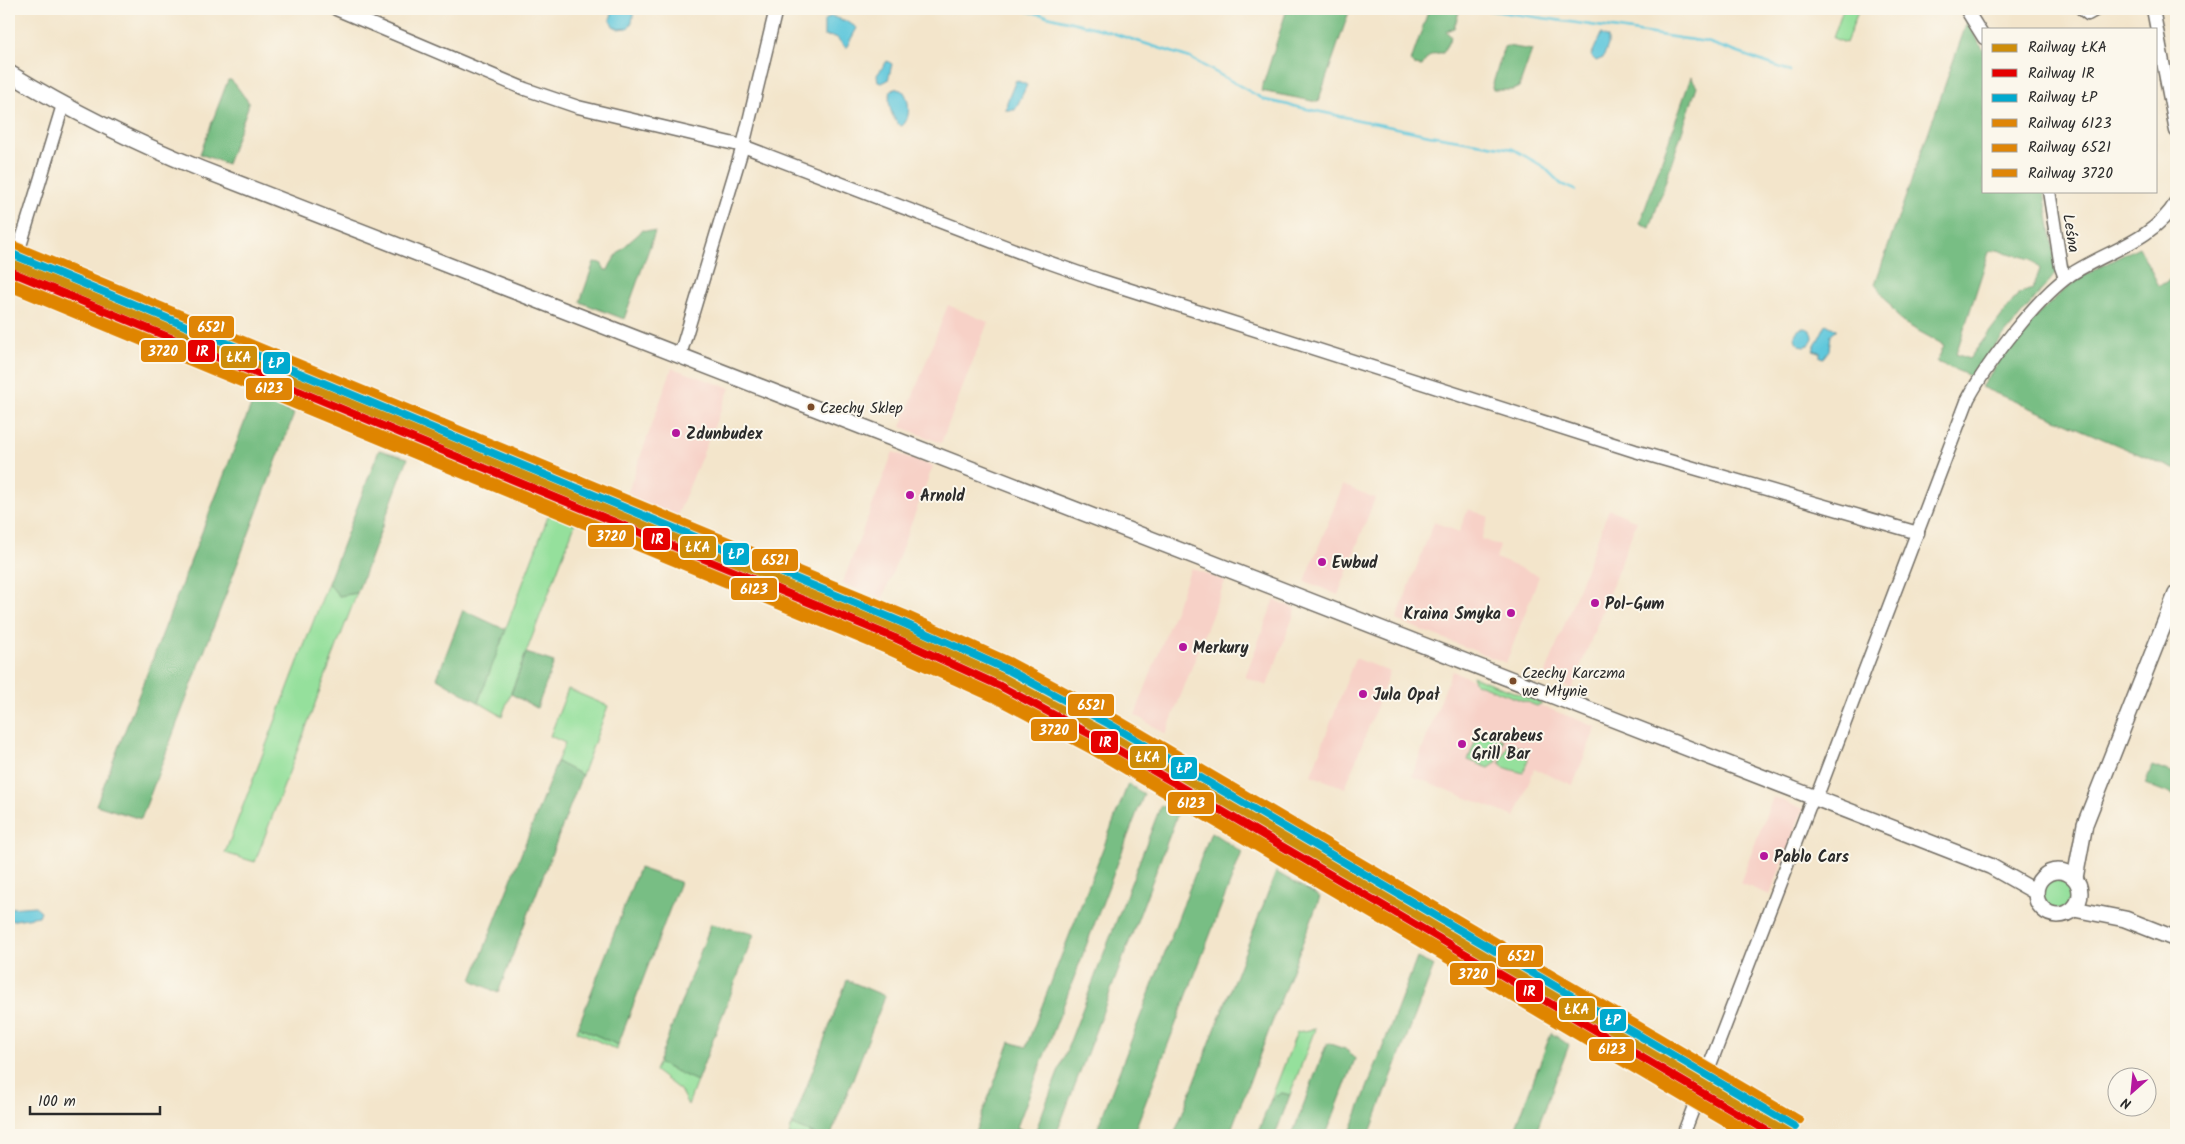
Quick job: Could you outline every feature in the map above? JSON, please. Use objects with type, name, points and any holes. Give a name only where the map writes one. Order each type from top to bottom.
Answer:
[{"type":"main road","points":[[9,73],[63,105],[125,137],[202,169],[1815,798],[1990,866],[2044,880],[2062,871],[2078,884],[2085,896],[2124,919],[2176,939]]},
{"type":"main road","points":[[2086,824],[2078,884],[2080,897],[2074,909],[2068,913],[2053,914],[2041,906],[2044,880],[2061,866],[2086,824],[2176,594]]},
{"type":"main road","points":[[2074,909],[2124,919]]},
{"type":"street","points":[[336,9],[525,89],[578,107],[744,146],[1022,253],[1099,280],[1635,451],[1918,533]]},
{"type":"street","points":[[680,356],[744,146],[776,9]]},
{"type":"street","points":[[1966,9],[1982,35]]},
{"type":"street","points":[[2082,9],[2088,14],[2097,9]]},
{"type":"street","points":[[2153,9],[2157,28]]},
{"type":"street","points":[[2158,36],[2176,131]]},
{"type":"street","points":[[9,282],[63,105]]},
{"type":"street","name":"Leśna","points":[[2049,192],[2061,267],[2066,278]]},
{"type":"street","points":[[1683,1135],[1918,533],[1968,399],[1979,378],[2034,310],[2066,278],[2137,239],[2157,224],[2176,202]]},
{"type":"shaded area","points":[[21,264],[858,610],[1006,675],[1135,746],[1702,1080],[1698,1090],[1130,755],[1002,685],[896,638],[17,273]]},
{"type":"shaded area","points":[[948,305],[988,322],[941,443],[901,427]]},
{"type":"shaded area","points":[[672,368],[730,388],[677,516],[626,497]]},
{"type":"shaded area","points":[[893,452],[933,466],[883,598],[842,584]]},
{"type":"shaded area","points":[[1343,485],[1375,498],[1338,595],[1305,581]]},
{"type":"shaded area","points":[[1468,509],[1489,517],[1481,539],[1500,546],[1496,558],[1539,576],[1506,663],[1396,620],[1434,522],[1459,532]]},
{"type":"shaded area","points":[[1609,509],[1637,521],[1572,689],[1544,678]]},
{"type":"shaded area","points":[[1191,568],[1225,581],[1166,734],[1135,715]]},
{"type":"shaded area","points":[[1274,600],[1296,609],[1267,686],[1245,677]]},
{"type":"shaded area","points":[[1355,658],[1390,672],[1345,788],[1311,775]]},
{"type":"shaded area","points":[[1452,671],[1596,727],[1573,785],[1534,769],[1515,817],[1412,776]]},
{"type":"shaded area","points":[[1773,797],[1803,809],[1770,895],[1740,883]]},
{"type":"shaded area","points":[[1707,1083],[1796,1135],[1775,1135],[1703,1093]]},
{"type":"green space","points":[[1287,9],[1350,9],[1318,102],[1261,91]]},
{"type":"green space","points":[[1429,9],[1460,9],[1454,28],[1446,31],[1451,37],[1443,53],[1436,53],[1430,56],[1422,66],[1414,65],[1411,61]]},
{"type":"green space","points":[[1843,9],[1859,9],[1846,43],[1833,38]]},
{"type":"green space","points":[[1967,22],[1982,48],[1982,192],[2044,192],[2057,272],[1970,376],[1937,362],[1944,345],[1902,322],[1875,284]],"holes":[[[1997,250],[2031,259],[2040,269],[2033,289],[2019,293],[1969,359],[1956,354],[1989,252]]]},
{"type":"green space","points":[[1504,47],[1532,50],[1519,87],[1513,90],[1493,90],[1492,87]]},
{"type":"green space","points":[[1691,77],[1697,86],[1650,228],[1640,223]]},
{"type":"green space","points":[[228,80],[233,82],[248,101],[248,107],[227,164],[200,154]]},
{"type":"green space","points":[[643,230],[655,232],[624,319],[580,302],[594,262],[601,263],[605,270],[608,270],[619,252]]},
{"type":"green space","points":[[2139,247],[2159,286],[2176,276],[2176,470],[1981,387],[2014,342],[2052,301],[2081,278]]},
{"type":"green space","points":[[254,398],[294,414],[141,819],[96,805]]},
{"type":"green space","points":[[379,450],[408,458],[357,593],[339,596],[328,583]]},
{"type":"green space","points":[[549,514],[575,524],[502,716],[478,702]]},
{"type":"green space","points":[[328,583],[339,596],[357,593],[255,862],[225,853]]},
{"type":"green space","points":[[463,610],[506,630],[478,702],[437,678]]},
{"type":"green space","points":[[526,653],[554,662],[537,708],[511,694]]},
{"type":"green space","points":[[1472,676],[1542,703],[1537,706],[1475,683]]},
{"type":"green space","points":[[568,689],[608,706],[582,775],[557,762],[565,743],[550,736]]},
{"type":"green space","points":[[1479,731],[1503,740],[1496,763],[1489,768],[1468,760]]},
{"type":"green space","points":[[1509,743],[1525,749],[1528,760],[1523,773],[1503,767],[1500,762]]},
{"type":"green space","points":[[557,762],[582,775],[498,993],[472,980]]},
{"type":"green space","points":[[2152,766],[2176,775],[2176,796],[2145,784]]},
{"type":"green space","points":[[1128,784],[1144,794],[1017,1127],[1031,1135],[974,1135],[1010,1042],[1026,1047]]},
{"type":"green space","points":[[1161,805],[1178,813],[1056,1135],[1034,1135]]},
{"type":"green space","points":[[1211,832],[1242,852],[1133,1135],[1095,1135]]},
{"type":"green space","points":[[639,868],[680,882],[618,1045],[578,1027]]},
{"type":"green space","points":[[1276,872],[1320,897],[1229,1135],[1174,1135]]},
{"type":"green space","points":[[2059,877],[2071,881],[2075,893],[2071,905],[2059,909],[2047,905],[2043,893],[2047,881]]},
{"type":"green space","points":[[711,924],[754,934],[697,1081],[658,1063]]},
{"type":"green space","points":[[1417,958],[1434,966],[1369,1135],[1349,1135]]},
{"type":"green space","points":[[847,980],[885,996],[831,1135],[816,1135],[792,1125]]},
{"type":"green space","points":[[578,1027],[618,1045],[617,1050],[577,1031]]},
{"type":"green space","points":[[1315,1029],[1290,1095],[1282,1093],[1271,1099],[1297,1032]]},
{"type":"green space","points":[[1551,1033],[1569,1045],[1535,1135],[1513,1135]]},
{"type":"green space","points":[[1327,1043],[1348,1050],[1355,1059],[1326,1135],[1292,1135]]},
{"type":"green space","points":[[658,1063],[697,1081],[688,1105],[680,1090],[655,1071]]},
{"type":"green space","points":[[1282,1093],[1290,1095],[1275,1135],[1257,1135],[1271,1099]]},
{"type":"green space","points":[[792,1125],[816,1135],[789,1135]]},
{"type":"water","points":[[614,9],[634,9],[632,22],[628,28],[619,29],[613,26],[610,19]]},
{"type":"water","points":[[831,16],[848,22],[857,28],[846,48],[836,37],[824,36],[824,21]]},
{"type":"water","points":[[1601,34],[1608,38],[1608,45],[1603,58],[1596,61],[1591,56]]},
{"type":"water","points":[[887,61],[892,64],[888,80],[882,83],[878,82],[877,75]]},
{"type":"water","points":[[1016,80],[1027,85],[1015,110],[1006,110],[1007,102]]},
{"type":"water","points":[[894,88],[903,91],[907,99],[908,114],[902,126],[895,120],[890,109],[889,97]]},
{"type":"water","points":[[1826,324],[1837,330],[1831,335],[1829,350],[1823,358],[1820,357],[1820,352],[1813,350]]},
{"type":"water","points":[[1804,328],[1810,331],[1813,337],[1810,343],[1804,346],[1798,343],[1795,337],[1798,331]]},
{"type":"water","points":[[35,906],[41,911],[39,916],[9,921],[9,908]]},
{"type":"waterway","points":[[1019,9],[1100,29],[1190,58],[1265,100],[1429,135],[1513,149],[1544,167],[1561,184],[1575,190]]},
{"type":"waterway","points":[[1480,9],[1707,42],[1790,71]]},
{"type":"rail line","name":"6521","points":[[16,246],[905,614],[1011,662],[1114,717],[1800,1120]]},
{"type":"rail line","name":"ŁP","points":[[12,254],[901,622],[1008,670],[1109,724],[1795,1127]]},
{"type":"rail line","name":"ŁKA","points":[[9,262],[898,630],[1004,678],[1105,732],[1791,1135]]},
{"type":"rail line","name":"IR","points":[[9,271],[895,638],[1000,686],[1101,740],[1774,1135]]},
{"type":"rail line","name":"6123","points":[[9,281],[891,646],[996,694],[1096,747],[1757,1135]]},
{"type":"rail line","name":"3720","points":[[9,287],[889,651],[993,698],[1091,750],[1746,1135]]},
{"type":"place","name":"Czechy Sklep","points":[[811,407]]},
{"type":"place","name":"Zdunbudex","points":[[676,433]]},
{"type":"place","name":"Arnold","points":[[910,495]]},
{"type":"place","name":"Ewbud","points":[[1322,562]]},
{"type":"place","name":"Pol-Gum","points":[[1595,603]]},
{"type":"place","name":"Kraina Smyka","points":[[1511,613]]},
{"type":"place","name":"Merkury","points":[[1183,647]]},
{"type":"place","name":"Czechy Karczma we Młynie","points":[[1513,681]]},
{"type":"place","name":"Jula Opał","points":[[1363,694]]},
{"type":"place","name":"Scarabeus Grill Bar","points":[[1462,744]]},
{"type":"place","name":"Pablo Cars","points":[[1764,856]]}]
